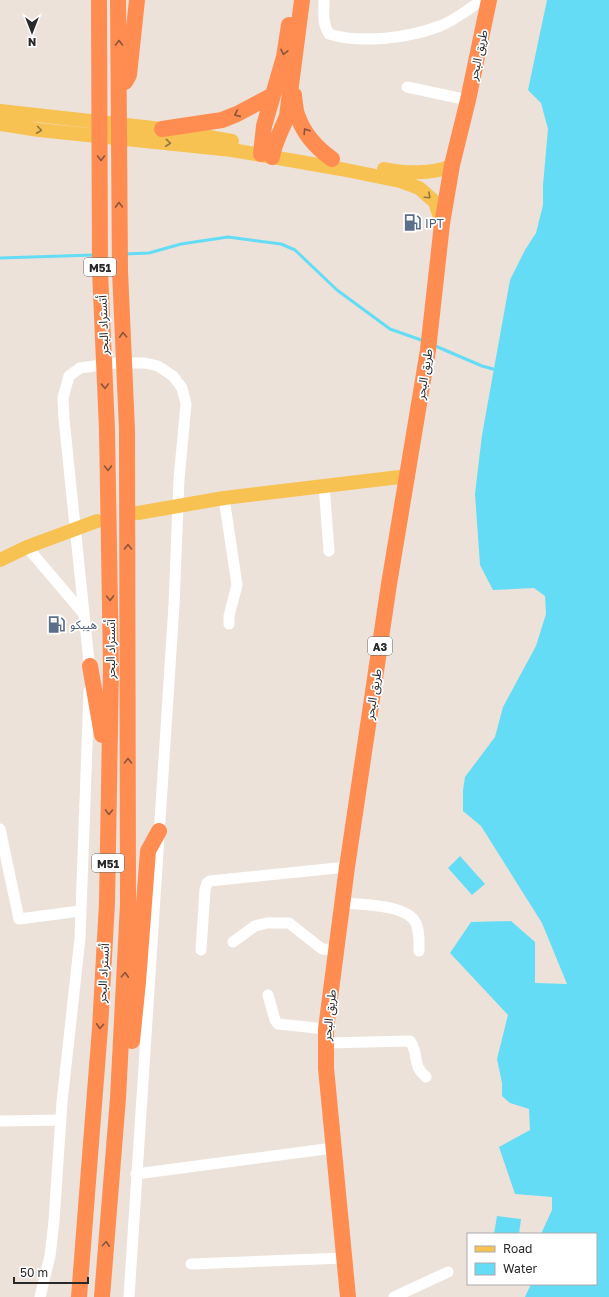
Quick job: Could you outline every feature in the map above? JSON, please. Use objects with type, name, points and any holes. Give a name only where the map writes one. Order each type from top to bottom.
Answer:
[{"type":"highway","name":"أتستراد البحر","points":[[102,1297],[118,1098],[128,904],[127,430],[120,272],[118,0]]},
{"type":"highway","points":[[119,103],[129,75],[136,0]]},
{"type":"highway","points":[[267,151],[264,126],[284,56],[291,0]]},
{"type":"highway","points":[[267,151],[282,132],[287,116],[302,0]]},
{"type":"highway","name":"طريق البحر","points":[[348,1297],[333,1148],[326,1036],[342,902],[389,584],[428,350],[442,224],[452,165],[468,100],[489,0]]},
{"type":"highway","name":"أتستراد البحر","points":[[79,1297],[100,1028],[107,903],[111,666],[107,429],[100,271],[101,105],[98,4]]},
{"type":"highway","points":[[292,84],[298,117],[307,134],[321,152],[332,159]]},
{"type":"highway","points":[[162,129],[222,120],[272,96]]},
{"type":"highway","points":[[90,666],[98,707],[109,788]]},
{"type":"highway","points":[[118,1098],[126,1079],[130,1052],[138,982],[148,851],[159,831]]},
{"type":"main road","points":[[0,112],[162,129],[267,151],[412,185],[419,188],[435,202],[442,224]]},
{"type":"main road","points":[[0,124],[39,130],[267,151],[332,159],[399,172],[446,168],[452,165]]},
{"type":"main road","points":[[138,513],[224,498],[408,476]]},
{"type":"main road","points":[[0,560],[27,547],[97,521]]},
{"type":"street","points":[[324,0],[323,20],[325,28],[329,34],[358,39],[380,39],[428,30],[441,26],[482,0]]},
{"type":"street","points":[[407,87],[468,100]]},
{"type":"street","points":[[40,1297],[50,1256],[54,1221],[61,1120],[80,938],[90,666],[74,529],[63,398],[64,388],[69,376],[80,368],[116,363],[145,363],[158,366],[172,376],[182,388],[186,404],[177,506],[174,605],[129,1297]]},
{"type":"street","points":[[324,485],[329,551]]},
{"type":"street","points":[[224,498],[237,585],[229,616],[229,624]]},
{"type":"street","points":[[27,547],[83,613]]},
{"type":"street","points":[[0,830],[19,919],[80,911]]},
{"type":"street","points":[[200,950],[205,890],[207,883],[347,867]]},
{"type":"street","points":[[342,902],[404,912],[415,920],[419,951]]},
{"type":"street","points":[[233,942],[255,926],[267,923],[289,923],[322,949],[336,950]]},
{"type":"street","points":[[268,995],[275,1020],[278,1024],[326,1036],[410,1041],[414,1047],[418,1070],[426,1077]]},
{"type":"street","points":[[0,1121],[61,1120]]},
{"type":"street","points":[[136,1174],[333,1148]]},
{"type":"street","points":[[191,1264],[344,1258]]},
{"type":"street","points":[[394,1297],[448,1272]]},
{"type":"water","points":[[547,0],[609,0],[609,1297],[525,1297],[531,1285],[597,1285],[597,1233],[541,1233],[552,1210],[552,1197],[515,1194],[499,1147],[530,1130],[529,1109],[510,1103],[502,1096],[502,1083],[497,1059],[508,1015],[450,953],[471,922],[511,921],[535,942],[535,983],[567,984],[542,923],[481,826],[463,811],[463,790],[465,777],[495,737],[503,707],[536,646],[546,614],[545,596],[534,588],[493,590],[480,565],[475,494],[482,435],[510,280],[525,250],[536,233],[543,205],[543,185],[548,129],[541,103],[528,90]]},
{"type":"water","points":[[460,856],[485,884],[472,895],[448,868]]},
{"type":"water","points":[[497,1216],[521,1219],[519,1233],[494,1233]]},
{"type":"waterway","points":[[124,254],[149,253],[181,244],[228,237],[281,244],[295,250],[337,290],[390,329],[424,341]]},
{"type":"waterway","points":[[0,258],[94,255]]},
{"type":"waterway","points":[[433,345],[482,366],[493,369]]},
{"type":"place","name":"IPT","points":[[412,223]]},
{"type":"place","name":"هيبكو","points":[[57,624]]}]
